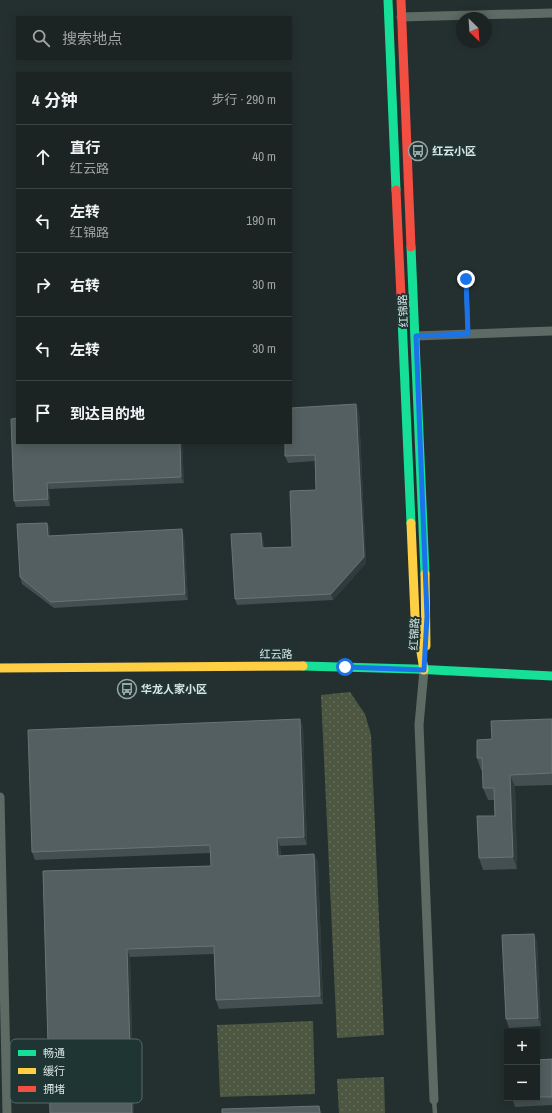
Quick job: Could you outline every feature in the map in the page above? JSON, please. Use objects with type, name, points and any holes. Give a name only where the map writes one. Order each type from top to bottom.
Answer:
[{"type":"street","name":"红锦路","points":[[388,0],[415,616],[424,670]]},
{"type":"street","name":"红锦路","points":[[401,0],[427,616],[424,670]]},
{"type":"street","points":[[401,16],[552,13]]},
{"type":"street","points":[[416,336],[552,331]]},
{"type":"street","name":"红云路","points":[[0,668],[295,666],[552,676]]},
{"type":"street","points":[[424,670],[419,726],[434,1100]]},
{"type":"street","points":[[0,798],[7,1113]]},
{"type":"lane","points":[[466,279],[468,334]]},
{"type":"lane","points":[[434,1100],[435,1113]]},
{"type":"green space","points":[[350,692],[365,714],[371,735],[384,1035],[337,1038],[321,695]]},
{"type":"green space","points":[[313,1021],[315,1094],[220,1097],[217,1025]]},
{"type":"green space","points":[[384,1077],[385,1113],[339,1113],[337,1079]]},
{"type":"building","points":[[356,404],[364,557],[331,594],[235,599],[231,534],[261,533],[262,548],[292,547],[290,491],[316,490],[315,455],[285,456],[285,444],[292,444],[292,408]]},
{"type":"building","points":[[16,418],[16,444],[180,444],[181,477],[47,483],[48,499],[14,501],[11,419]]},
{"type":"building","points":[[47,523],[48,536],[182,529],[185,594],[51,602],[20,577],[17,524]]},
{"type":"building","points":[[300,719],[304,837],[277,838],[278,856],[314,854],[320,996],[216,1000],[214,946],[127,949],[130,1039],[48,1039],[43,871],[211,866],[210,845],[32,852],[28,730]]},
{"type":"building","points":[[552,719],[552,773],[510,775],[513,857],[479,858],[477,816],[495,816],[494,788],[483,788],[482,758],[477,758],[477,740],[492,739],[491,721]]},
{"type":"building","points":[[534,934],[538,1018],[506,1019],[502,935]]},
{"type":"building","points":[[552,1059],[552,1097],[540,1097],[540,1060]]},
{"type":"building","points":[[50,1103],[132,1103],[132,1113],[50,1113]]},
{"type":"building","points":[[319,1106],[320,1113],[222,1113],[222,1109]]},
{"type":"traffic: fast","points":[[388,0],[396,190]]},
{"type":"traffic: fast","points":[[411,247],[425,574]]},
{"type":"traffic: fast","points":[[402,318],[411,523]]},
{"type":"traffic: fast","points":[[303,666],[414,669],[552,676]]},
{"type":"traffic: slow","points":[[411,523],[415,616],[424,670]]},
{"type":"traffic: slow","points":[[425,574],[426,646]]},
{"type":"traffic: slow","points":[[0,668],[303,666]]},
{"type":"traffic: jam","points":[[401,0],[411,247]]},
{"type":"traffic: jam","points":[[396,190],[402,318]]},
{"type":"place","name":"红云小区","points":[[418,151]]},
{"type":"place","name":"华龙人家小区","points":[[127,689]]},
{"type":"route","points":[[345,667],[424,670],[427,616],[416,336],[468,334],[466,279]]}]
